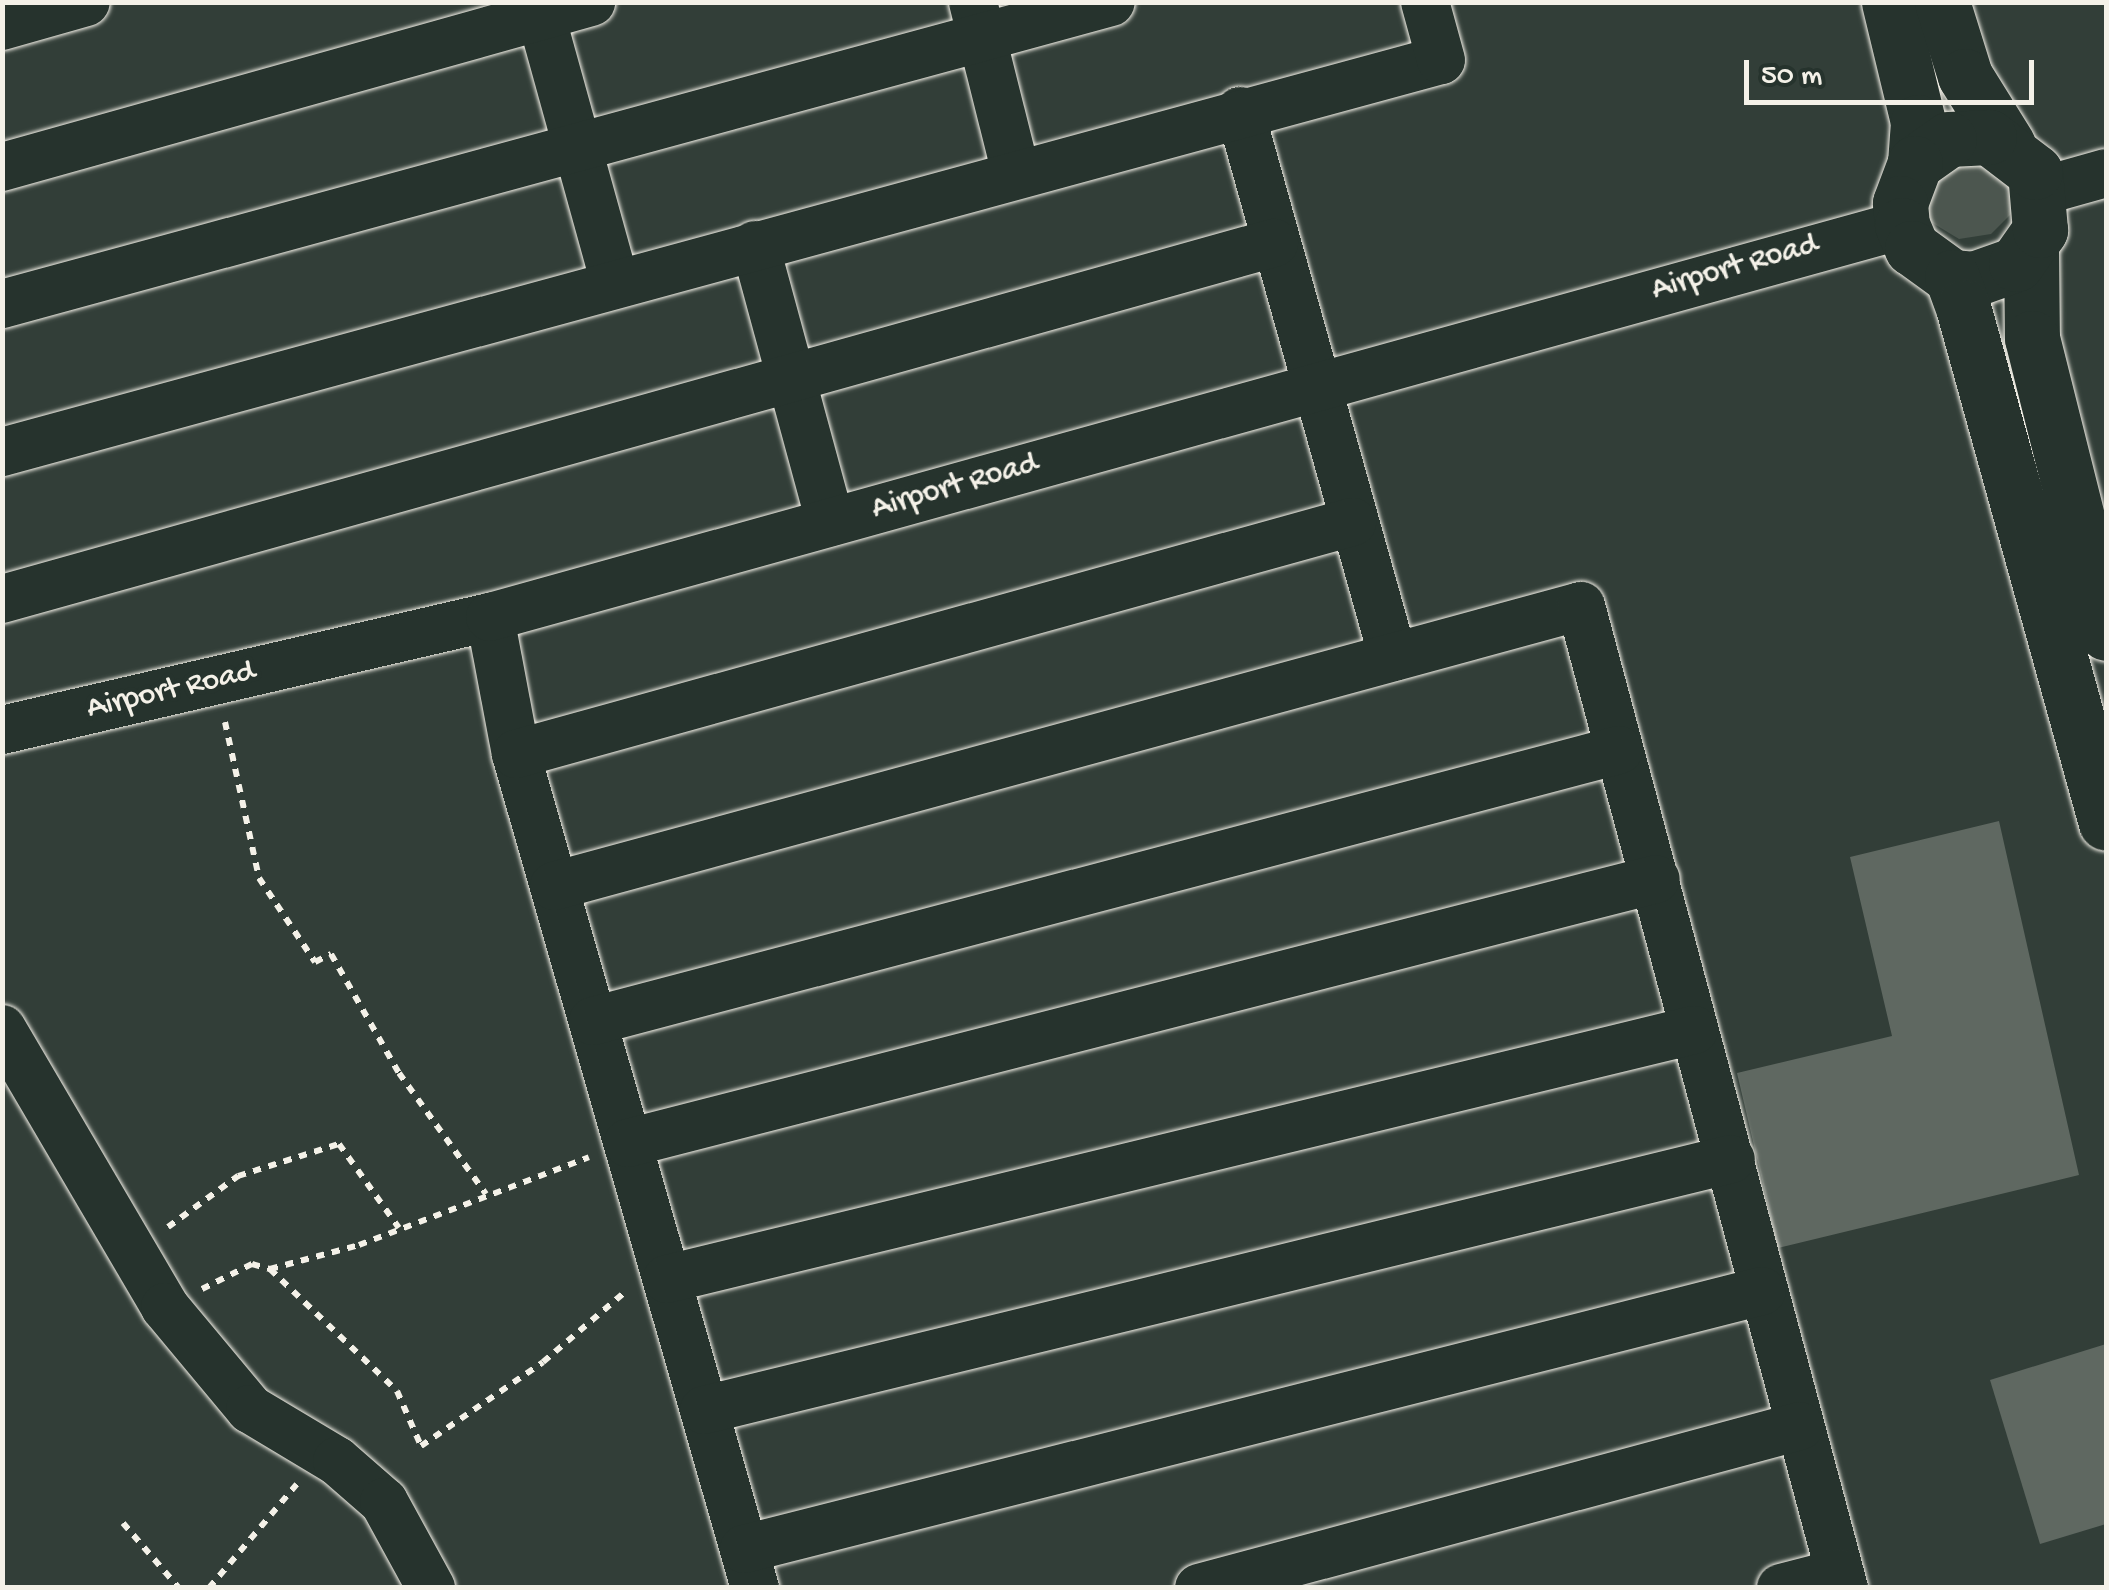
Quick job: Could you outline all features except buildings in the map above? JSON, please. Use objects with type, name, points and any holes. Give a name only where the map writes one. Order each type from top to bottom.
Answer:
[{"type":"main road","points":[[1890,2],[1918,122],[1915,163],[1902,193],[1902,226],[1912,248],[1952,276],[1996,274],[2031,248]]},
{"type":"main road","points":[[1942,2],[1965,76],[2042,191],[2031,248],[2032,338],[2106,632]]},
{"type":"main road","points":[[1915,163],[1969,134],[2008,145]]},
{"type":"main road","points":[[1952,276],[2106,824]]},
{"type":"street","points":[[2,26],[86,2]]},
{"type":"street","points":[[2,167],[591,2]]},
{"type":"street","points":[[2,304],[578,148],[977,20],[1112,2]]},
{"type":"street","points":[[2,452],[1240,111],[1441,60],[1424,2]]},
{"type":"street","points":[[541,16],[615,283]]},
{"type":"street","points":[[977,20],[1016,173]]},
{"type":"street","points":[[1240,111],[1392,657]]},
{"type":"street","points":[[2042,191],[2106,173]]},
{"type":"street","name":"Airport Road","points":[[2,730],[490,617],[1902,226]]},
{"type":"street","points":[[2,599],[1274,243]]},
{"type":"street","points":[[755,245],[830,522]]},
{"type":"street","points":[[516,754],[1352,522]]},
{"type":"street","points":[[554,886],[1581,606],[1732,1159],[1762,1291],[1841,1580],[1780,1588]]},
{"type":"street","points":[[490,617],[516,754],[749,1568],[1762,1291]]},
{"type":"street","points":[[593,1021],[1619,750]]},
{"type":"street","points":[[628,1144],[1656,879]]},
{"type":"street","points":[[2,1029],[164,1307],[250,1408],[323,1452],[384,1502],[430,1588]]},
{"type":"street","points":[[663,1267],[1694,1030]]},
{"type":"street","points":[[704,1410],[1732,1159]]},
{"type":"street","points":[[1200,1588],[1800,1426]]},
{"type":"path","points":[[216,680],[259,878],[315,962],[331,954],[399,1073],[486,1194]]},
{"type":"path","points":[[127,1248],[201,1210],[238,1176],[339,1144],[399,1228]]},
{"type":"path","points":[[270,1269],[399,1228],[628,1144]]},
{"type":"path","points":[[164,1307],[252,1264],[270,1269],[396,1390],[420,1446],[543,1362],[663,1267]]},
{"type":"path","points":[[209,1588],[323,1452]]},
{"type":"path","points":[[124,1523],[179,1588]]},
{"type":"shaded area","points":[[1945,150],[2011,169],[2012,213],[1991,234],[1959,239],[1931,222],[1923,208]]}]
